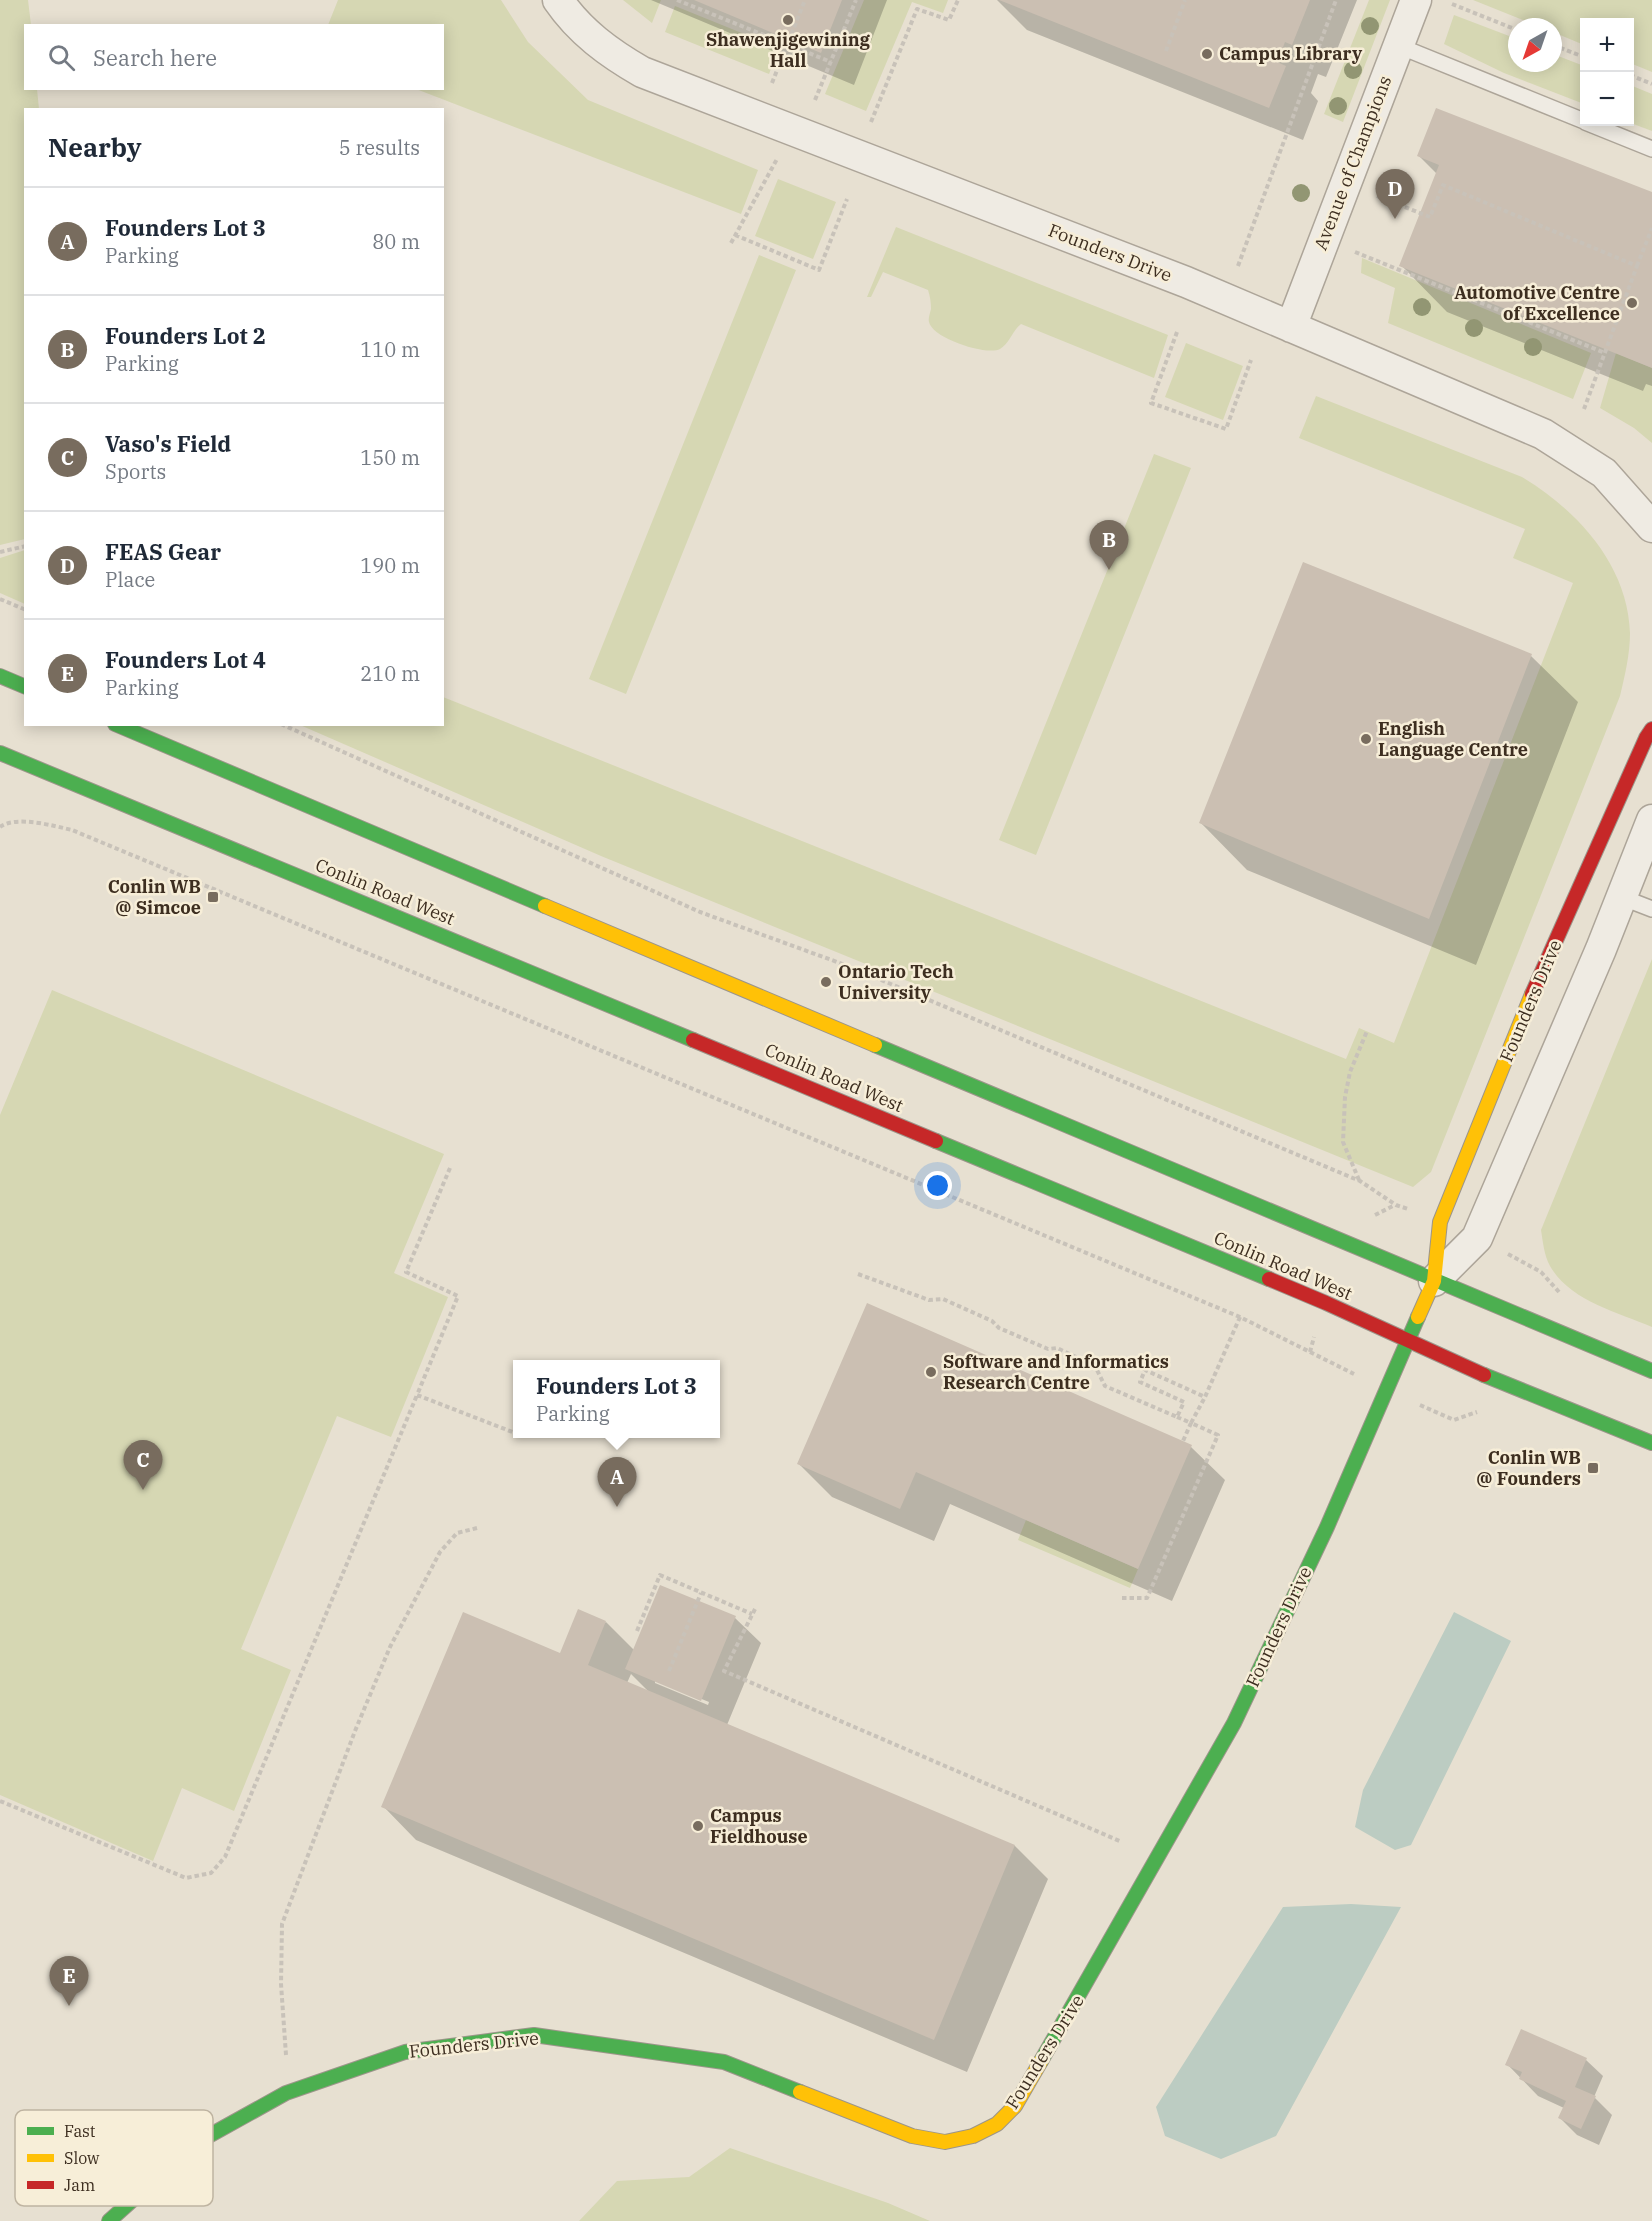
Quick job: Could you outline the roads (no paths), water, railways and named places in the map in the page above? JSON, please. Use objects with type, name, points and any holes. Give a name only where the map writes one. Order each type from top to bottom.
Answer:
[{"type":"street","name":"Founders Drive","points":[[558,0],[583,30],[612,54],[642,72],[1186,282],[1544,434],[1604,473],[1652,527]]},
{"type":"street","name":"Avenue of Champions","points":[[1291,327],[1416,0]]},
{"type":"street","points":[[0,676],[24,686]]},
{"type":"street","points":[[120,726],[1523,1319],[1652,1371]]},
{"type":"street","name":"Founders Drive","points":[[213,2134],[286,2093],[405,2052],[534,2035],[724,2062],[912,2136],[945,2142],[973,2136],[997,2124],[1015,2106],[1234,1723],[1327,1527],[1434,1281],[1440,1222],[1535,986],[1652,729]]},
{"type":"street","name":"Conlin Road West","points":[[0,753],[7,759],[1315,1298],[1495,1380],[1652,1443]]},
{"type":"street","name":"Founders Drive","points":[[1434,1281],[1477,1238],[1622,897],[1652,820]]},
{"type":"street","name":"Founders Drive","points":[[109,2221],[126,2206]]},
{"type":"lane","points":[[1399,46],[1580,119]]},
{"type":"lane","points":[[1597,126],[1652,148]]},
{"type":"lane","points":[[1622,897],[1652,909]]},
{"type":"place","name":"Shawenjigewining Hall","points":[[788,20]]},
{"type":"place","name":"Campus Library","points":[[1207,54]]},
{"type":"place","name":"FEAS Gear","points":[[1395,219]]},
{"type":"place","name":"Automotive Centre of Excellence","points":[[1632,303]]},
{"type":"place","name":"Founders Lot 2","points":[[1109,570]]},
{"type":"place","name":"English Language Centre","points":[[1366,739]]},
{"type":"place","name":"Conlin WB @ Simcoe","points":[[213,897]]},
{"type":"place","name":"Ontario Tech University","points":[[826,982]]},
{"type":"place","name":"Software and Informatics Research Centre","points":[[931,1372]]},
{"type":"place","name":"Conlin WB @ Founders","points":[[1593,1468]]},
{"type":"place","name":"Vaso's Field","points":[[143,1490]]},
{"type":"place","name":"Founders Lot 3","points":[[617,1507]]},
{"type":"place","name":"Campus Fieldhouse","points":[[698,1826]]},
{"type":"place","name":"Founders Lot 4","points":[[69,2006]]}]
